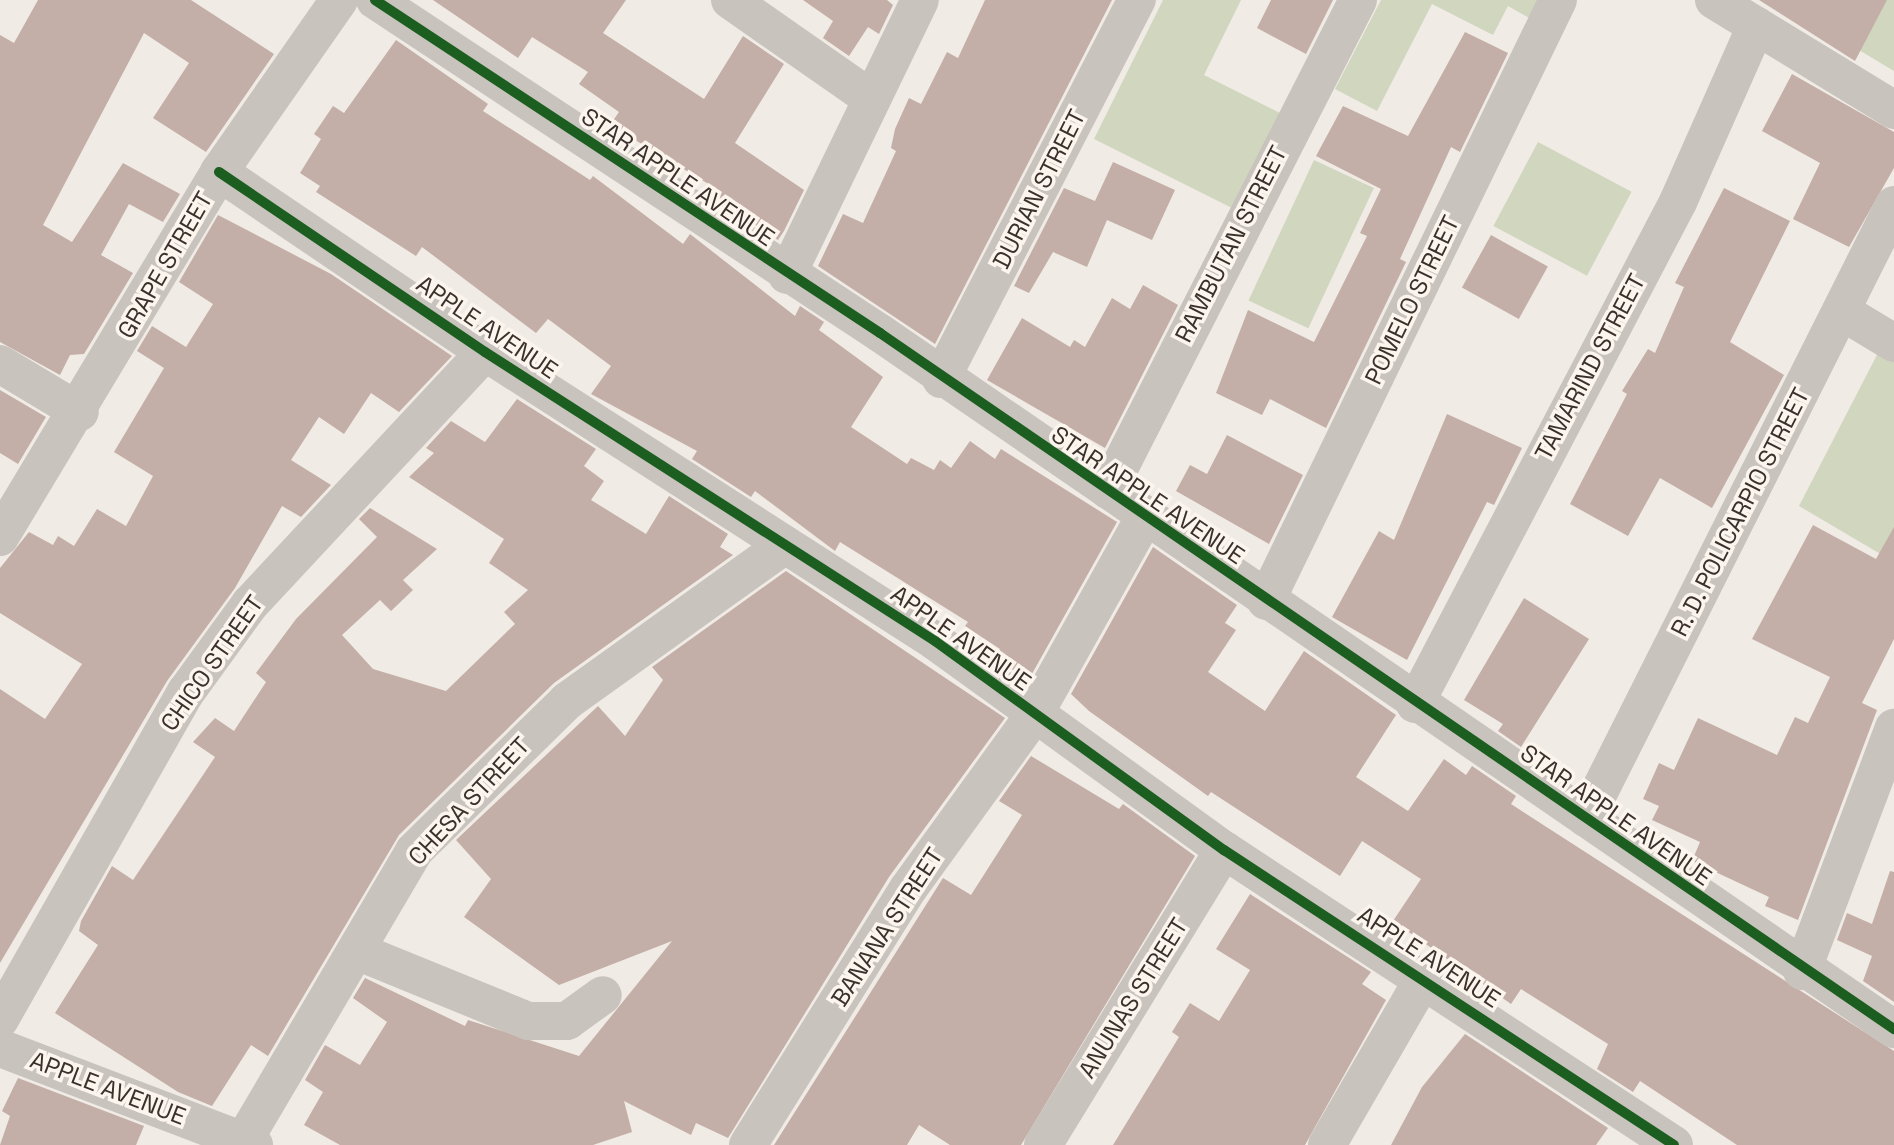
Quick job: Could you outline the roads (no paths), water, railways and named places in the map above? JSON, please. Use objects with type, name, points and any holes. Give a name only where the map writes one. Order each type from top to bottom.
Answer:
[{"type":"street","name":"GRAPE STREET","points":[[0,537],[80,412],[219,172],[339,0]]},
{"type":"street","name":"STAR APPLE AVENUE","points":[[374,0],[1108,490],[1144,518],[1415,704],[1586,818],[1802,971],[1894,1029]]},
{"type":"street","points":[[730,0],[872,99]]},
{"type":"street","points":[[787,275],[920,0]]},
{"type":"street","name":"DURIAN STREET","points":[[941,379],[1137,0]]},
{"type":"street","name":"RAMBUTAN STREET","points":[[1108,490],[1358,0]]},
{"type":"street","name":"POMELO STREET","points":[[1266,601],[1558,0]]},
{"type":"street","points":[[1714,0],[1894,110]]},
{"type":"street","name":"TAMARIND STREET","points":[[1415,704],[1678,202],[1756,26]]},
{"type":"street","name":"APPLE AVENUE","points":[[219,172],[485,352],[935,641],[1224,850],[1424,978],[1674,1145]]},
{"type":"street","name":"R. D. POLICARPIO STREET","points":[[1586,818],[1894,205]]},
{"type":"street","points":[[1841,312],[1894,343]]},
{"type":"street","name":"CHICO STREET","points":[[0,1019],[186,692],[242,615],[485,352]]},
{"type":"street","points":[[0,364],[80,412]]},
{"type":"street","name":"BANANA STREET","points":[[748,1145],[908,889],[1034,715],[1144,518]]},
{"type":"street","name":"CHESA STREET","points":[[249,1142],[414,852],[483,780],[567,701],[785,545]]},
{"type":"street","points":[[1802,971],[1894,728]]},
{"type":"street","name":"ANUNAS STREET","points":[[1043,1145],[1224,850]]},
{"type":"street","points":[[359,952],[528,1021],[567,1021],[603,995]]},
{"type":"street","points":[[1327,1145],[1424,978]]},
{"type":"street","name":"APPLE AVENUE","points":[[0,1048],[249,1142]]}]
